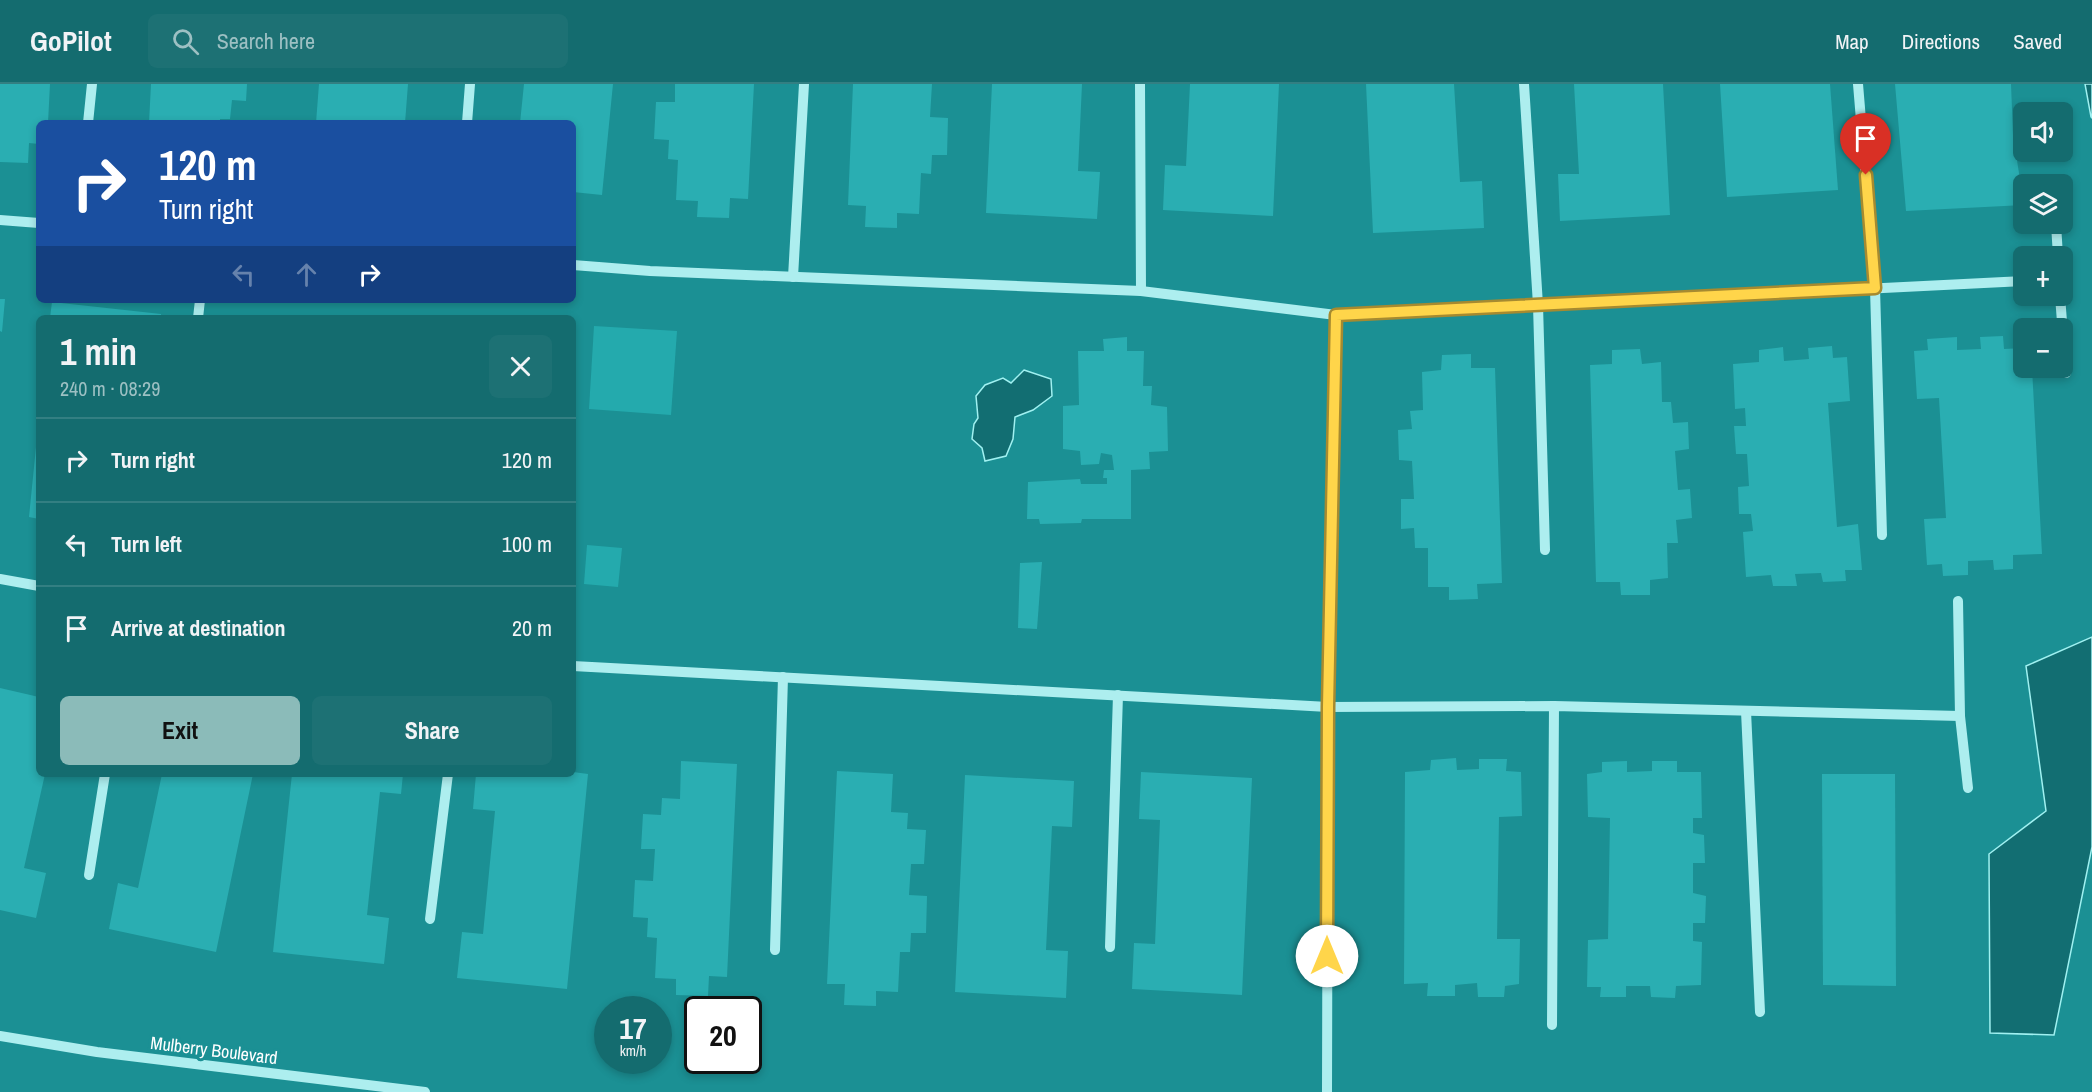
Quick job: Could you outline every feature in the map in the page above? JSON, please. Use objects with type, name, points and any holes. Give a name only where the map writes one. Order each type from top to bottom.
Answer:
[{"type":"street","points":[[88,120],[92,84]]},
{"type":"street","points":[[467,120],[470,84]]},
{"type":"street","points":[[793,277],[804,84]]},
{"type":"street","points":[[1140,84],[1141,291]]},
{"type":"street","points":[[1524,84],[1538,305],[1545,550]]},
{"type":"street","points":[[1858,84],[1875,288],[1882,535]]},
{"type":"street","points":[[0,220],[36,223]]},
{"type":"street","points":[[576,265],[793,277],[1141,291],[1336,315],[2013,282]]},
{"type":"street","points":[[1327,1092],[1328,707],[1336,315]]},
{"type":"street","points":[[0,579],[36,585]]},
{"type":"street","points":[[1958,601],[1960,716],[1968,788]]},
{"type":"street","points":[[576,666],[1328,707],[1554,706],[1960,716]]},
{"type":"street","points":[[775,950],[783,677]]},
{"type":"street","points":[[1110,947],[1118,695]]},
{"type":"street","points":[[1552,1025],[1554,706]]},
{"type":"street","points":[[1746,711],[1760,1012]]},
{"type":"street","points":[[89,875],[105,777]]},
{"type":"street","points":[[430,919],[448,777]]},
{"type":"street","name":"Mulberry Boulevard","points":[[0,1036],[97,1052],[380,1089],[425,1092]]},
{"type":"shaded area","points":[[2085,84],[2092,84],[2092,118],[2091,117]]},
{"type":"shaded area","points":[[594,326],[677,331],[671,415],[589,409]]},
{"type":"shaded area","points":[[1024,370],[1051,379],[1052,396],[1033,410],[1015,417],[1013,439],[1006,456],[985,461],[982,448],[972,439],[974,424],[978,418],[976,396],[985,385],[1003,378],[1011,383]]},
{"type":"shaded area","points":[[587,545],[622,548],[618,587],[584,584]]},
{"type":"shaded area","points":[[2092,637],[2092,847],[2054,1035],[1990,1033],[1989,854],[2046,811],[2026,666]]},
{"type":"building","points":[[0,84],[50,84],[48,120],[36,120],[36,144],[29,143],[28,163],[0,162]]},
{"type":"building","points":[[151,84],[247,84],[246,101],[232,100],[230,119],[149,120]]},
{"type":"building","points":[[319,84],[408,84],[405,120],[316,120]]},
{"type":"building","points":[[524,84],[613,84],[602,195],[576,192],[576,120],[520,120]]},
{"type":"building","points":[[675,84],[754,84],[748,199],[730,198],[729,218],[697,217],[698,201],[676,200],[678,160],[668,159],[669,140],[654,139],[656,102],[675,102]]},
{"type":"building","points":[[853,84],[932,84],[930,117],[948,118],[947,155],[932,155],[931,174],[921,173],[919,214],[897,213],[897,228],[865,227],[866,206],[848,205]]},
{"type":"building","points":[[992,84],[1082,84],[1078,171],[1100,172],[1097,219],[986,213]]},
{"type":"building","points":[[1190,84],[1279,84],[1273,216],[1163,210],[1165,165],[1186,166]]},
{"type":"building","points":[[1366,84],[1454,84],[1460,182],[1482,181],[1484,228],[1373,233]]},
{"type":"building","points":[[1574,84],[1663,84],[1670,215],[1560,221],[1558,174],[1579,174]]},
{"type":"building","points":[[1720,84],[1830,84],[1838,190],[1727,197]]},
{"type":"building","points":[[1895,84],[2011,84],[2013,162],[2017,162],[2019,174],[2013,174],[2013,206],[1906,211]]},
{"type":"building","points":[[0,299],[5,299],[2,332],[0,331]]},
{"type":"building","points":[[52,303],[161,314],[161,315],[50,315]]},
{"type":"building","points":[[2003,336],[2004,349],[2013,349],[2013,378],[2033,378],[2042,554],[2013,555],[2013,569],[1994,570],[1993,560],[1968,561],[1968,575],[1943,576],[1942,564],[1927,565],[1924,519],[1946,518],[1939,398],[1917,399],[1914,351],[1928,350],[1927,339],[1957,337],[1957,350],[1981,349],[1980,337]]},
{"type":"building","points":[[1127,337],[1127,351],[1144,351],[1143,386],[1152,386],[1151,405],[1167,407],[1168,451],[1149,452],[1150,469],[1131,470],[1131,519],[1082,519],[1081,523],[1040,524],[1039,519],[1027,519],[1028,482],[1080,479],[1081,484],[1107,484],[1107,478],[1103,478],[1104,470],[1114,470],[1112,455],[1101,453],[1099,464],[1081,465],[1080,451],[1063,449],[1063,406],[1079,405],[1078,351],[1104,351],[1103,339]]},
{"type":"building","points":[[1832,346],[1833,358],[1847,357],[1850,401],[1828,403],[1837,527],[1858,524],[1862,570],[1845,570],[1846,581],[1823,582],[1821,573],[1795,574],[1797,586],[1773,586],[1771,575],[1746,577],[1743,532],[1753,531],[1751,514],[1739,514],[1738,487],[1749,486],[1747,454],[1736,454],[1734,426],[1746,426],[1745,408],[1735,409],[1733,364],[1759,362],[1759,350],[1783,347],[1784,361],[1809,359],[1808,348]]},
{"type":"building","points":[[1640,349],[1642,364],[1661,362],[1662,402],[1671,402],[1673,423],[1688,422],[1689,449],[1675,451],[1678,490],[1690,489],[1692,518],[1676,520],[1678,543],[1667,543],[1668,578],[1650,580],[1650,595],[1621,595],[1620,582],[1596,582],[1590,365],[1612,364],[1612,350]]},
{"type":"building","points":[[1471,354],[1471,368],[1495,368],[1502,583],[1477,584],[1478,599],[1449,600],[1449,587],[1428,587],[1428,548],[1415,548],[1414,528],[1401,529],[1401,499],[1414,499],[1412,461],[1399,460],[1398,430],[1412,429],[1410,411],[1423,410],[1422,372],[1441,370],[1442,355]]},
{"type":"building","points":[[36,447],[36,518],[29,517]]},
{"type":"building","points":[[1042,562],[1037,629],[1018,628],[1020,563]]},
{"type":"building","points":[[0,688],[36,696],[36,777],[44,777],[24,868],[46,873],[36,918],[0,910]]},
{"type":"building","points":[[1456,758],[1457,770],[1479,769],[1479,759],[1507,759],[1506,771],[1521,772],[1522,816],[1499,817],[1497,939],[1520,939],[1519,984],[1505,986],[1504,997],[1478,997],[1477,983],[1455,985],[1455,996],[1427,996],[1428,983],[1404,984],[1405,772],[1430,770],[1431,760]]},
{"type":"building","points":[[681,761],[737,764],[727,977],[709,976],[708,996],[676,995],[676,979],[655,978],[657,938],[647,937],[648,918],[633,917],[635,880],[653,881],[655,849],[641,849],[643,814],[661,815],[662,798],[680,799]]},
{"type":"building","points":[[1627,761],[1627,772],[1652,771],[1652,761],[1677,761],[1677,772],[1701,772],[1702,818],[1693,818],[1693,833],[1704,835],[1705,863],[1693,863],[1693,893],[1706,896],[1705,923],[1693,923],[1693,941],[1702,942],[1701,985],[1676,986],[1675,998],[1651,997],[1650,986],[1626,986],[1626,997],[1600,997],[1601,987],[1587,987],[1588,940],[1608,939],[1610,818],[1588,817],[1587,774],[1602,772],[1602,762]]},
{"type":"building","points":[[837,771],[893,774],[891,812],[908,813],[907,829],[926,830],[924,864],[911,864],[909,895],[927,896],[926,933],[911,933],[910,952],[900,952],[898,992],[876,991],[876,1006],[844,1005],[845,984],[827,984]]},
{"type":"building","points":[[576,772],[588,774],[567,989],[457,978],[462,932],[483,934],[495,811],[473,809],[476,777],[576,777]]},
{"type":"building","points":[[1141,772],[1252,778],[1242,995],[1132,989],[1134,943],[1155,944],[1160,820],[1139,819]]},
{"type":"building","points":[[1822,774],[1895,774],[1896,986],[1823,985]]},
{"type":"building","points":[[965,775],[1074,781],[1072,827],[1052,826],[1046,950],[1068,951],[1066,998],[955,992]]},
{"type":"building","points":[[161,777],[252,777],[216,952],[109,929],[118,883],[138,888]]},
{"type":"building","points":[[292,777],[403,777],[401,794],[380,792],[367,915],[389,918],[384,964],[273,952]]},
{"type":"route","points":[[1327,956],[1328,707],[1336,315],[1875,288],[1866,175]]}]
